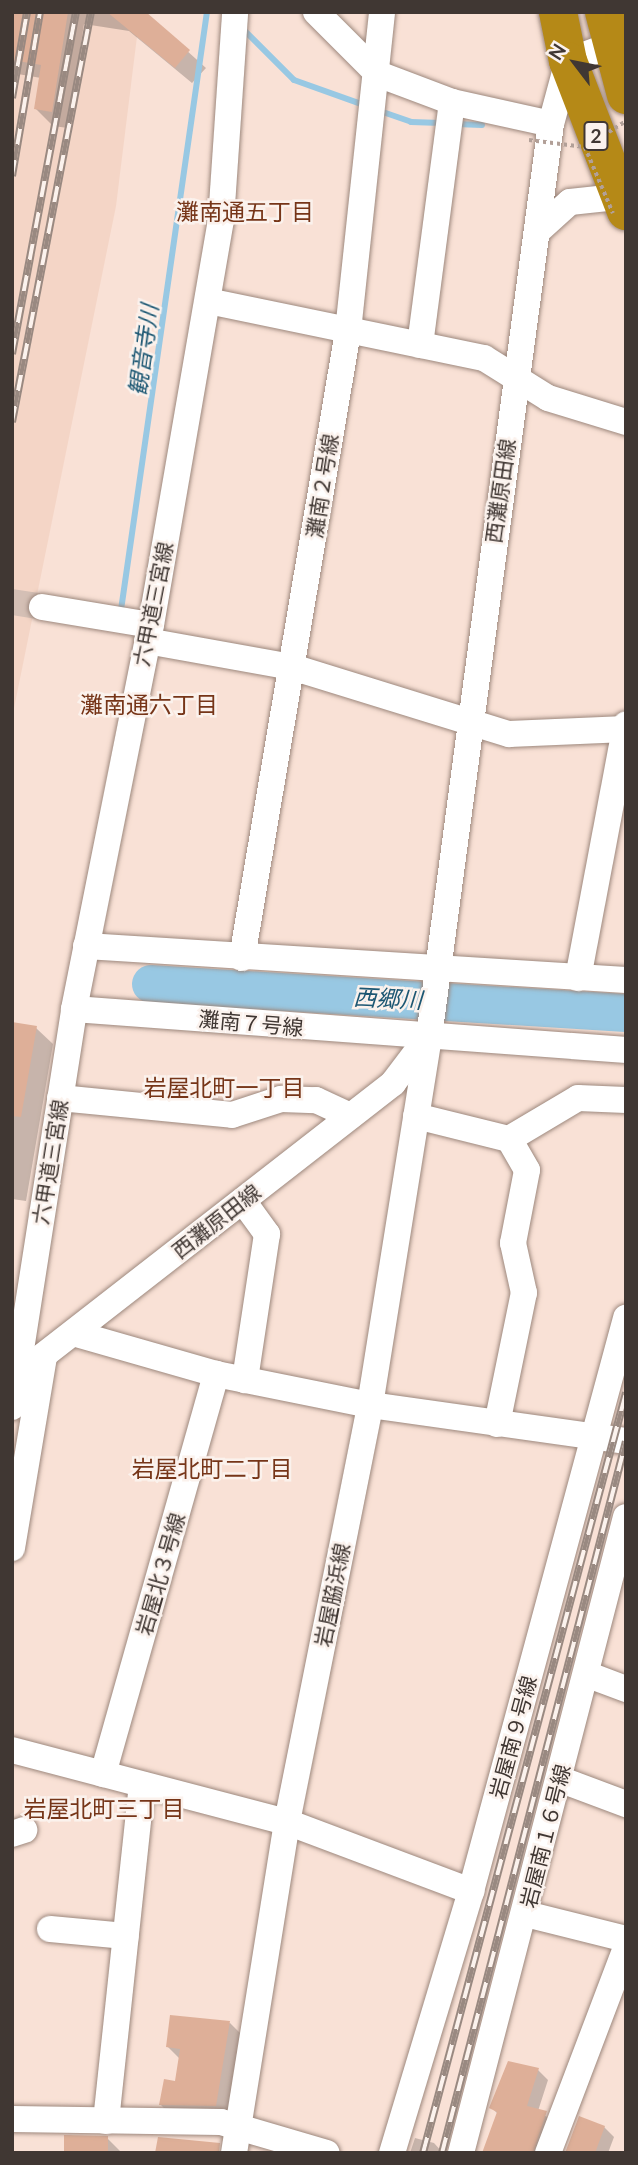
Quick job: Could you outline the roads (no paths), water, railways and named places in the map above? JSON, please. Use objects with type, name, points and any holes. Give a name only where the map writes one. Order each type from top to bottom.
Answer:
[{"type":"highway","name":"2","points":[[558,12],[568,61],[619,207]]},
{"type":"highway","name":"2","points":[[607,29],[626,95]]},
{"type":"street","points":[[316,12],[377,85],[452,106],[551,124]]},
{"type":"street","name":"灘南２号線","points":[[242,958],[348,331],[373,124],[382,12]]},
{"type":"street","name":"六甲道三宮線","points":[[17,1376],[74,1009],[149,633],[208,302],[221,220],[234,24]]},
{"type":"street","points":[[568,61],[607,29]]},
{"type":"street","name":"西灘原田線","points":[[17,1376],[393,1083],[429,1037],[468,720],[515,379],[541,228],[551,124],[568,61]]},
{"type":"street","points":[[420,345],[452,106]]},
{"type":"street","points":[[541,228],[570,202],[619,207]]},
{"type":"street","points":[[208,302],[484,358],[548,398],[626,422]]},
{"type":"street","points":[[42,607],[292,667],[509,734],[625,727],[578,978]]},
{"type":"street","points":[[86,946],[242,958],[626,980]]},
{"type":"street","name":"灘南７号線","points":[[74,1009],[626,1050]]},
{"type":"street","name":"岩屋脇浜線","points":[[236,2140],[287,1822],[370,1405],[429,1037]]},
{"type":"street","points":[[60,1098],[232,1115],[281,1099],[316,1100],[351,1116]]},
{"type":"street","points":[[416,1116],[509,1139],[578,1098],[626,1100]]},
{"type":"street","points":[[497,1424],[524,1293],[513,1243],[527,1170],[509,1139]]},
{"type":"street","points":[[243,1200],[267,1234],[245,1380]]},
{"type":"street","name":"岩屋南９号線","points":[[392,2153],[471,1891],[626,1318]]},
{"type":"street","points":[[73,1333],[216,1374],[370,1405],[626,1441]]},
{"type":"street","points":[[12,1548],[44,1356]]},
{"type":"street","name":"岩屋北３号線","points":[[103,1774],[216,1374]]},
{"type":"street","points":[[12,1407],[17,1376]]},
{"type":"street","name":"岩屋南１６号線","points":[[461,2153],[526,1914],[624,1531]]},
{"type":"street","points":[[586,1674],[626,1689]]},
{"type":"street","points":[[12,1751],[287,1822],[471,1891]]},
{"type":"street","points":[[559,1779],[626,1804]]},
{"type":"street","points":[[106,2121],[142,1784]]},
{"type":"street","points":[[526,1914],[626,1939]]},
{"type":"street","points":[[50,1929],[126,1936]]},
{"type":"street","points":[[548,2153],[626,1948]]},
{"type":"street","points":[[12,2119],[106,2121],[327,2153]]},
{"type":"waterway","name":"観音寺川","points":[[121,610],[207,12]]},
{"type":"waterway","name":"観音寺川","points":[[243,29],[294,80],[364,105]]},
{"type":"waterway","name":"観音寺川","points":[[377,110],[411,122],[441,123]]},
{"type":"waterway","name":"観音寺川","points":[[456,124],[482,125]]},
{"type":"waterway","name":"西郷川","points":[[151,984],[626,1013]]},
{"type":"tunnel","points":[[12,602],[42,607]]},
{"type":"railway","points":[[12,98],[27,12]]},
{"type":"railway","points":[[12,176],[40,12]]},
{"type":"railway","points":[[12,354],[76,12]]},
{"type":"railway","points":[[12,422],[91,12]]},
{"type":"railway","points":[[423,2153],[626,1393]]},
{"type":"railway","points":[[442,2153],[626,1441]]},
{"type":"district","name":"灘南通五丁目","points":[[245,211]]},
{"type":"district","name":"灘南通六丁目","points":[[149,704]]},
{"type":"district","name":"岩屋北町一丁目","points":[[224,1087]]},
{"type":"district","name":"岩屋北町二丁目","points":[[212,1468]]},
{"type":"district","name":"岩屋北町三丁目","points":[[104,1808]]}]
